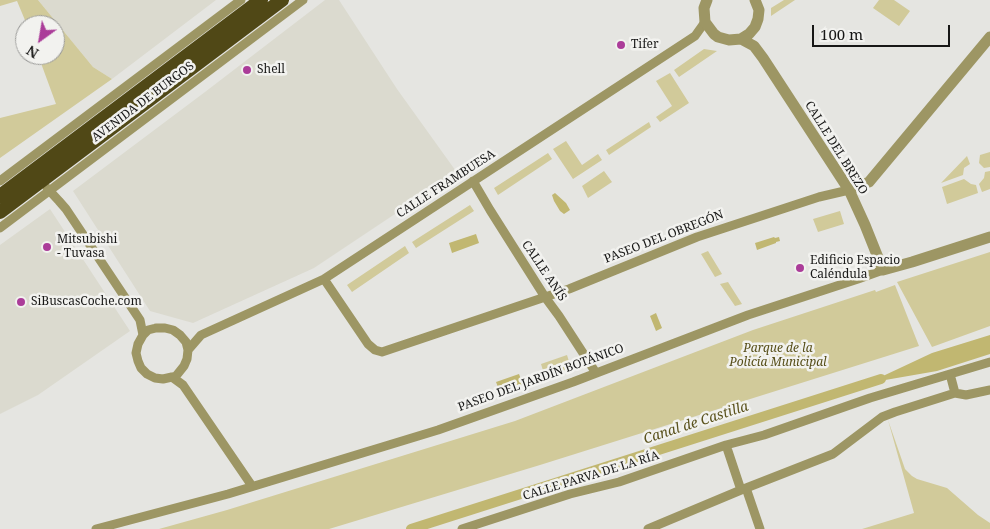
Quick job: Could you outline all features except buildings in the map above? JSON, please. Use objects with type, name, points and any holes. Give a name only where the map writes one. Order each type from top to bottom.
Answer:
[{"type":"highway","name":"AVENIDA DE BURGOS","points":[[0,196],[42,181],[184,58],[261,0]]},
{"type":"highway","name":"AVENIDA DE BURGOS","points":[[0,212],[282,0]]},
{"type":"street","name":"AVENIDA DE BURGOS","points":[[0,181],[241,0]]},
{"type":"street","points":[[223,29],[249,0]]},
{"type":"street","name":"AVENIDA DE BURGOS","points":[[0,228],[42,181],[171,100],[303,0]]},
{"type":"street","points":[[707,0],[704,8],[705,22],[714,34],[724,39],[735,40],[749,34],[753,29],[758,19],[758,2]]},
{"type":"street","name":"CALLE FRAMBUESA","points":[[180,335],[201,335],[324,279],[695,36],[705,22]]},
{"type":"street","points":[[753,29],[754,46]]},
{"type":"street","name":"CALLE FRAMBUESA","points":[[695,36],[714,34]]},
{"type":"street","name":"PASEO DEL OBREGÓN","points":[[324,279],[368,344],[375,350],[382,352],[545,297],[697,237],[819,197],[849,190],[869,182],[990,37]]},
{"type":"street","name":"CALLE DEL BREZO","points":[[741,38],[754,46],[849,190],[883,270]]},
{"type":"street","points":[[130,84],[184,58]]},
{"type":"street","points":[[124,118],[171,100]]},
{"type":"street","points":[[41,150],[30,165],[66,209],[140,320],[143,335]]},
{"type":"street","name":"CALLE ANÍS","points":[[473,181],[545,297],[570,331],[596,373]]},
{"type":"street","name":"PASEO DEL JARDÍN BOTÁNICO","points":[[96,529],[228,494],[438,430],[596,373],[748,315],[990,236]]},
{"type":"street","points":[[140,320],[156,328]]},
{"type":"street","points":[[165,328],[173,330],[180,335],[186,342],[188,350],[184,366],[176,376],[164,379],[155,378],[141,368],[136,352],[138,344],[148,330],[165,328]]},
{"type":"street","name":"CALLE FRAMBUESA","points":[[188,350],[201,335]]},
{"type":"street","name":"CALLE PARVA DE LA RÍA","points":[[462,529],[570,494],[619,482],[726,445],[764,435],[879,396],[990,362]]},
{"type":"street","points":[[180,371],[183,385]]},
{"type":"street","points":[[950,374],[955,394]]},
{"type":"street","points":[[172,377],[183,385],[252,486]]},
{"type":"street","points":[[648,529],[833,454],[882,417],[955,394],[966,395],[990,390]]},
{"type":"street","points":[[726,445],[760,529]]},
{"type":"shaded area","points":[[38,0],[216,0],[112,79],[93,67],[65,33],[65,15],[50,15]]},
{"type":"shaded area","points":[[325,0],[339,0],[397,89],[458,174],[314,268],[193,323],[150,311],[73,191]]},
{"type":"shaded area","points":[[555,193],[566,203],[570,210],[564,214],[554,201],[552,195]]},
{"type":"shaded area","points":[[50,209],[130,331],[38,395],[0,414],[0,245]]},
{"type":"shaded area","points":[[476,234],[479,243],[452,253],[449,243]]},
{"type":"shaded area","points":[[779,237],[780,241],[757,250],[755,243]]},
{"type":"shaded area","points":[[656,313],[662,328],[656,331],[650,316]]},
{"type":"shaded area","points":[[990,335],[990,354],[937,371],[868,383],[932,353]]},
{"type":"shaded area","points":[[519,374],[523,385],[500,392],[496,382]]},
{"type":"green space","points":[[0,0],[38,0],[50,15],[23,15],[17,1],[0,6]]},
{"type":"green space","points":[[784,0],[795,0],[771,16],[771,8]]},
{"type":"green space","points":[[879,0],[894,0],[910,11],[899,26],[873,8]]},
{"type":"green space","points":[[65,33],[93,67],[112,79],[0,158],[0,118],[56,104],[42,65],[65,65]]},
{"type":"green space","points":[[704,49],[717,51],[679,77],[674,70]]},
{"type":"green space","points":[[670,73],[689,103],[660,122],[656,117],[672,106],[656,81]]},
{"type":"green space","points":[[649,122],[651,127],[609,155],[606,150]]},
{"type":"green space","points":[[566,141],[582,165],[598,154],[602,160],[573,179],[553,149]]},
{"type":"green space","points":[[990,152],[990,167],[984,168],[979,163],[980,155]]},
{"type":"green space","points":[[548,153],[552,159],[498,195],[494,188]]},
{"type":"green space","points":[[967,156],[970,164],[964,168],[963,175],[941,183]]},
{"type":"green space","points":[[604,171],[612,182],[588,198],[582,186]]},
{"type":"green space","points":[[990,171],[990,189],[982,192],[979,184],[984,178],[985,172]]},
{"type":"green space","points":[[964,179],[976,185],[978,193],[947,204],[942,187]]},
{"type":"green space","points":[[470,205],[474,211],[416,248],[412,242]]},
{"type":"green space","points":[[840,211],[844,224],[818,232],[813,219]]},
{"type":"green space","points":[[405,246],[409,253],[352,292],[347,285]]},
{"type":"green space","points":[[708,251],[722,274],[715,277],[701,254]]},
{"type":"green space","points":[[990,252],[990,326],[932,347],[897,282]]},
{"type":"green space","points":[[728,282],[742,304],[735,306],[720,284]]},
{"type":"green space","name":"Parque de la Policía Municipal","points":[[895,285],[919,346],[329,529],[159,529],[227,510],[515,421],[753,330]]},
{"type":"green space","points":[[567,355],[571,368],[545,377],[541,364]]},
{"type":"green space","points":[[888,420],[905,469],[917,479],[947,488],[990,523],[990,529],[862,529],[914,513]]},
{"type":"waterway","name":"Canal de Castilla","points":[[411,529],[881,379]]},
{"type":"place","name":"Tifer","points":[[621,45]]},
{"type":"place","name":"Shell","points":[[247,70]]},
{"type":"place","name":"Mitsubishi - Tuvasa","points":[[47,247]]},
{"type":"place","name":"Edificio Espacio Caléndula","points":[[800,268]]},
{"type":"place","name":"SiBuscasCoche.com","points":[[21,302]]}]
